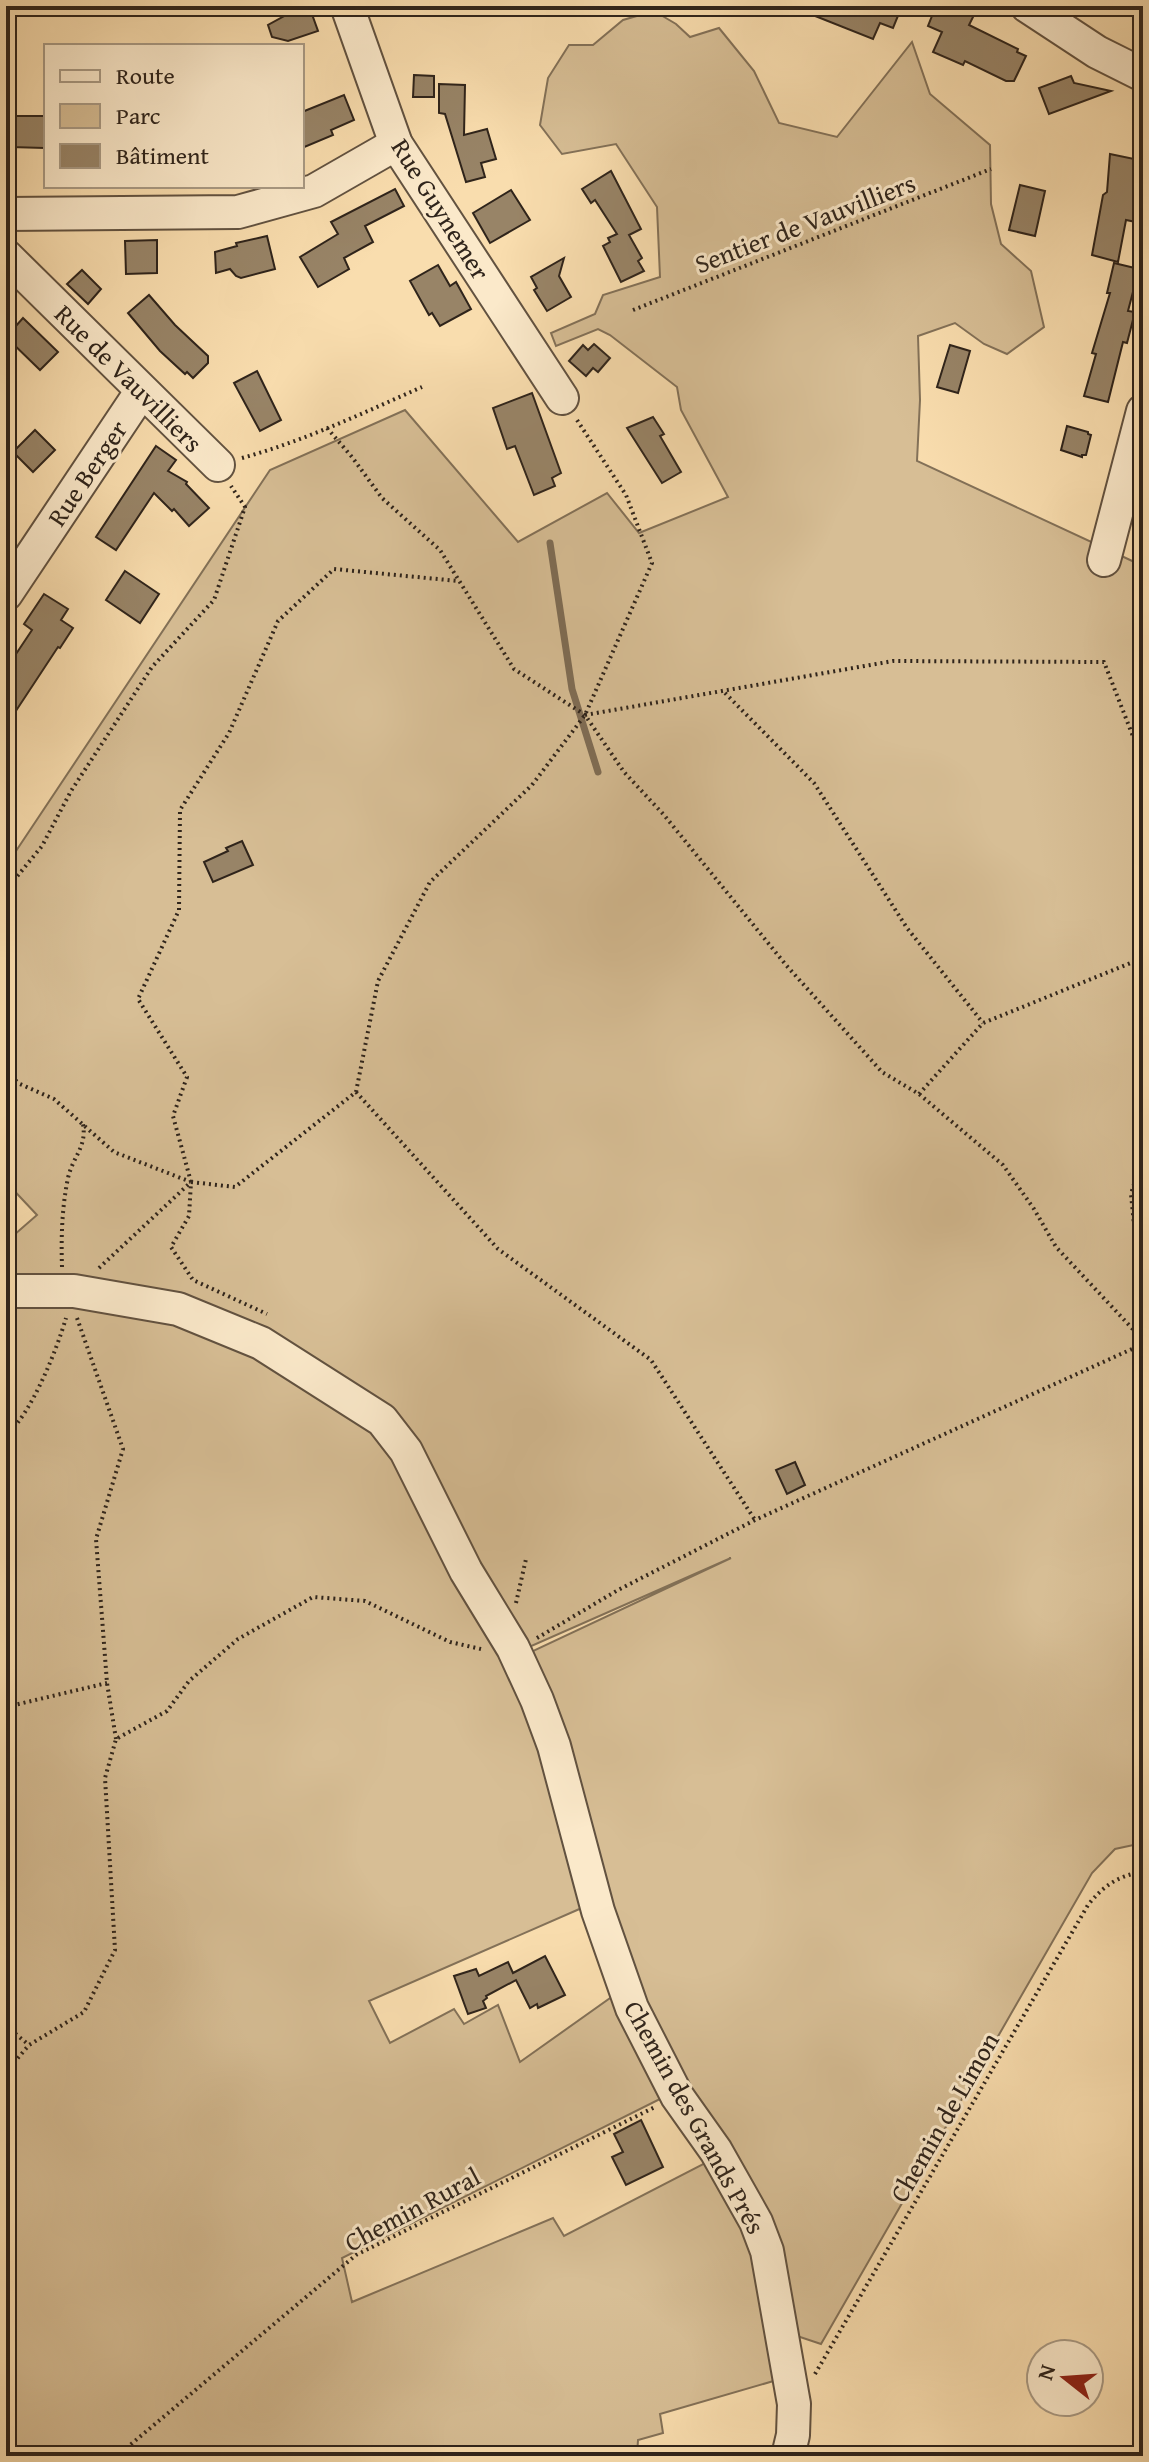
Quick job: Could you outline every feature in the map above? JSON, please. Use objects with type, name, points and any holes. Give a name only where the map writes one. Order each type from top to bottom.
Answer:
[{"type":"street","name":"Rue Guynemer","points":[[347,6],[396,144],[562,398]]},
{"type":"street","points":[[1027,6],[1097,52],[1143,75]]},
{"type":"street","points":[[6,214],[238,212],[314,191],[396,144]]},
{"type":"street","name":"Rue de Vauvilliers","points":[[6,256],[218,465]]},
{"type":"street","name":"Rue Berger","points":[[6,594],[141,392]]},
{"type":"street","points":[[1104,560],[1143,411]]},
{"type":"street","name":"Chemin des Grands Prés","points":[[6,1291],[74,1291],[178,1309],[258,1341],[382,1420],[406,1451],[466,1571],[512,1646],[537,1700],[554,1746],[598,1911],[632,2008],[677,2096],[716,2151],[756,2222],[767,2251],[794,2404],[793,2435],[788,2456]]},
{"type":"path","name":"Sentier de Vauvilliers","points":[[633,310],[991,169]]},
{"type":"path","points":[[6,890],[42,846],[71,791],[152,667],[214,600],[245,507],[218,465],[268,451],[422,387]]},
{"type":"path","points":[[6,1073],[20,1084],[54,1099],[114,1152],[191,1182],[235,1187],[356,1092],[378,981],[430,882],[532,785],[585,715],[652,563],[626,495],[562,398]]},
{"type":"path","points":[[116,1739],[167,1711],[189,1681],[238,1639],[313,1597],[365,1601],[450,1642],[505,1654],[512,1646],[755,1520],[1143,1342],[1056,1247],[1003,1165],[919,1094],[882,1072],[786,965],[664,815],[624,772],[585,715],[514,669],[440,550],[382,498],[327,428]]},
{"type":"path","points":[[270,1316],[193,1280],[171,1247],[189,1216],[191,1182],[173,1116],[187,1077],[138,999],[179,910],[180,810],[229,733],[278,621],[334,569],[459,581]]},
{"type":"path","points":[[585,715],[893,661],[1104,662],[1143,762]]},
{"type":"path","points":[[723,691],[814,783],[907,928],[983,1023]]},
{"type":"path","points":[[919,1094],[983,1023],[1143,958]]},
{"type":"path","points":[[356,1092],[498,1249],[651,1360],[755,1520]]},
{"type":"path","points":[[1143,1155],[1131,1194],[1143,1316]]},
{"type":"path","points":[[6,2072],[29,2045],[84,2012],[115,1950],[105,1778],[116,1739],[107,1683],[96,1539],[123,1449],[77,1324],[74,1291],[191,1182]]},
{"type":"path","points":[[512,1646],[526,1559]]},
{"type":"path","points":[[6,1707],[107,1683]]},
{"type":"path","name":"Chemin de Limon","points":[[794,2404],[817,2371],[1088,1905],[1113,1880],[1143,1872]]},
{"type":"path","points":[[6,2026],[29,2045]]},
{"type":"path","name":"Chemin Rural","points":[[117,2456],[356,2255],[677,2096]]},
{"type":"green space","points":[[654,11],[690,37],[719,28],[754,71],[779,123],[837,137],[912,42],[930,94],[990,145],[991,204],[1001,244],[1031,271],[1044,327],[1007,354],[984,344],[955,323],[918,336],[920,400],[917,461],[1143,566],[1143,1843],[1115,1849],[1092,1873],[821,2344],[791,2334],[784,2293],[768,2236],[614,1948],[603,1922],[598,1878],[574,1774],[524,1658],[535,1650],[731,1558],[513,1654],[547,1747],[579,1850],[584,1907],[369,2001],[390,2043],[454,2009],[464,2024],[498,2005],[520,2062],[613,1996],[664,2097],[342,2258],[352,2302],[553,2218],[564,2236],[709,2161],[751,2240],[767,2300],[777,2380],[660,2414],[663,2433],[638,2440],[637,2456],[6,2456],[6,1242],[37,1215],[6,1182],[6,866],[270,470],[405,410],[518,542],[607,493],[639,533],[728,497],[681,410],[677,387],[598,329],[556,346],[551,333],[595,314],[603,295],[660,277],[657,207],[616,144],[562,154],[540,125],[548,78],[569,45],[593,45],[623,20]]},
{"type":"building","points":[[283,6],[309,6],[318,31],[288,41],[272,37],[268,25],[286,15]]},
{"type":"building","points":[[790,6],[902,6],[893,28],[880,23],[873,39]]},
{"type":"building","points":[[936,6],[953,6],[974,15],[969,25],[1026,56],[1014,81],[1006,81],[965,61],[963,65],[933,52],[942,32],[928,26]]},
{"type":"building","points":[[414,75],[434,76],[434,97],[413,97]]},
{"type":"building","points":[[1071,76],[1074,83],[1111,91],[1049,114],[1039,88]]},
{"type":"building","points":[[439,84],[465,85],[464,135],[487,129],[496,159],[481,163],[485,177],[466,182],[445,114],[439,113]]},
{"type":"building","points":[[344,95],[354,120],[331,130],[333,135],[304,147],[304,111]]},
{"type":"building","points":[[11,116],[44,116],[44,148],[11,147]]},
{"type":"building","points":[[1110,154],[1139,160],[1136,179],[1143,184],[1143,205],[1138,207],[1136,222],[1126,220],[1118,262],[1092,255],[1103,195],[1107,192]]},
{"type":"building","points":[[611,171],[641,229],[629,235],[642,258],[638,261],[644,271],[621,282],[603,246],[610,242],[608,238],[617,234],[595,200],[591,203],[582,189]]},
{"type":"building","points":[[1020,185],[1045,191],[1035,236],[1009,230]]},
{"type":"building","points":[[395,189],[404,206],[365,226],[373,242],[344,258],[349,269],[318,287],[300,257],[338,234],[331,222]]},
{"type":"building","points":[[511,190],[530,220],[490,243],[473,213]]},
{"type":"building","points":[[267,236],[275,269],[241,278],[230,269],[216,273],[215,252],[237,246],[236,243]]},
{"type":"building","points":[[157,240],[157,273],[126,274],[125,241]]},
{"type":"building","points":[[564,258],[559,276],[571,297],[547,311],[534,290],[537,288],[531,277]]},
{"type":"building","points":[[1114,263],[1139,269],[1128,311],[1135,312],[1127,343],[1123,342],[1108,402],[1084,396],[1096,354],[1092,353],[1110,293],[1107,293]]},
{"type":"building","points":[[438,265],[450,286],[456,282],[471,309],[440,326],[432,313],[429,315],[410,281]]},
{"type":"building","points":[[82,270],[101,289],[88,304],[67,284]]},
{"type":"building","points":[[149,295],[208,356],[208,363],[193,378],[160,351],[128,313]]},
{"type":"building","points":[[23,318],[58,352],[40,370],[6,337]]},
{"type":"building","points":[[594,344],[610,358],[598,372],[593,368],[586,376],[569,361],[583,345],[588,350]]},
{"type":"building","points":[[950,345],[970,351],[958,393],[937,387]]},
{"type":"building","points":[[257,371],[281,420],[260,431],[234,383]]},
{"type":"building","points":[[532,393],[561,473],[552,478],[555,486],[534,495],[515,446],[507,449],[493,408]]},
{"type":"building","points":[[653,417],[681,472],[662,483],[627,428]]},
{"type":"building","points":[[1067,426],[1091,435],[1086,455],[1082,457],[1061,450]]},
{"type":"building","points":[[35,430],[55,450],[33,472],[13,452]]},
{"type":"building","points":[[156,446],[176,460],[168,471],[187,482],[209,508],[189,526],[154,493],[116,550],[96,537]]},
{"type":"building","points":[[125,571],[159,594],[140,623],[106,600]]},
{"type":"building","points":[[44,594],[68,609],[61,620],[73,628],[6,726],[6,669],[32,630],[24,624]]},
{"type":"building","points":[[242,841],[253,865],[213,882],[204,862]]},
{"type":"building","points":[[795,1462],[805,1485],[787,1494],[776,1470]]},
{"type":"building","points":[[545,1956],[565,1995],[538,2008],[537,2004],[530,2008],[516,1980],[486,1996],[483,2001],[486,2008],[468,2014],[454,1976],[476,1969],[479,1976],[508,1962],[513,1973]]},
{"type":"building","points":[[641,2120],[663,2167],[626,2185],[612,2157],[623,2152],[614,2134]]},
{"type":"waterway","points":[[550,543],[572,689],[598,772]]}]
